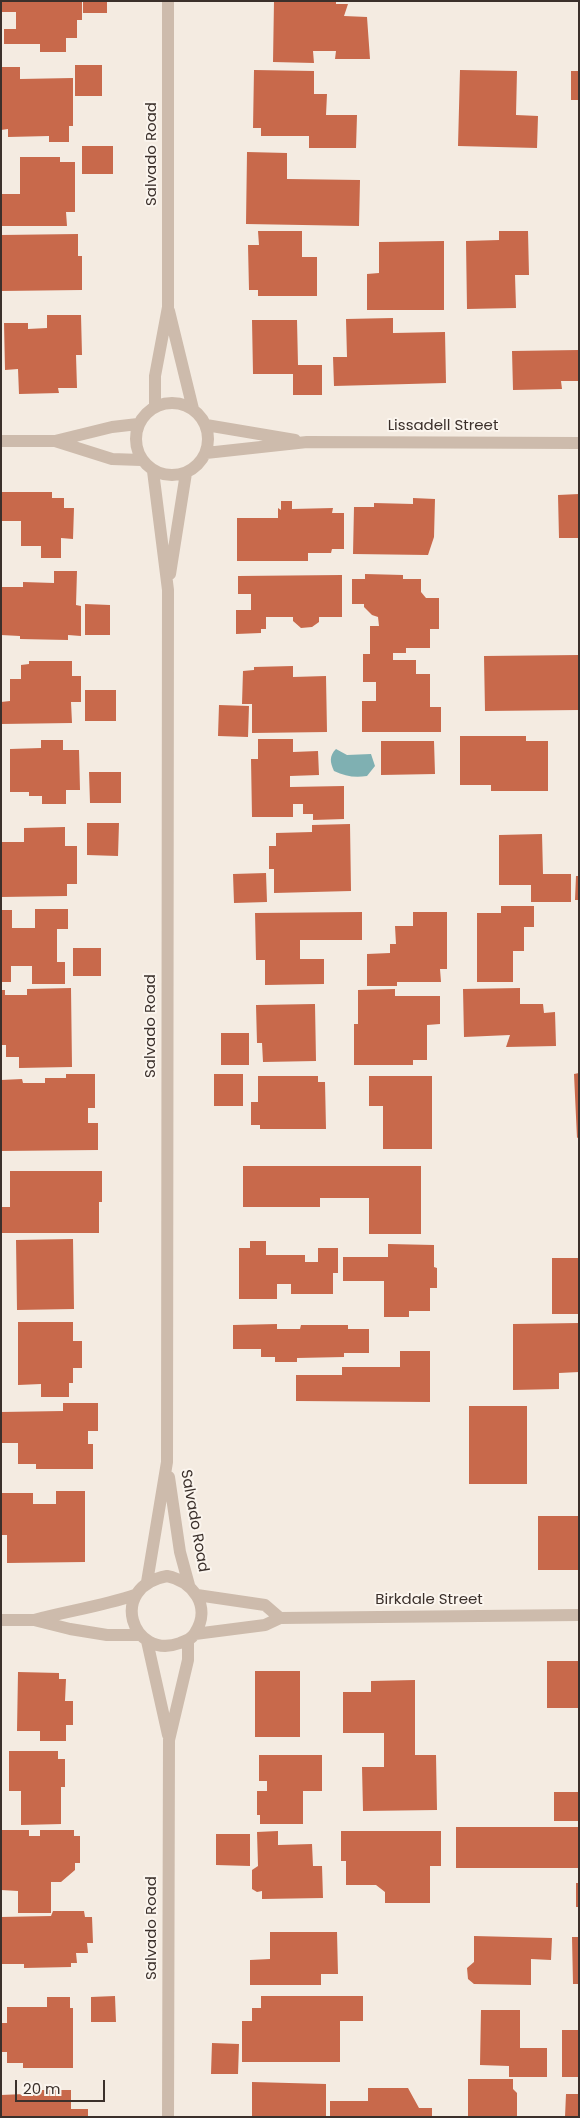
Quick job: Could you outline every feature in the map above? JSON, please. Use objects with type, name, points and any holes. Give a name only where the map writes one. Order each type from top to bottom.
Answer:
[{"type":"street","name":"Salvado Road","points":[[155,406],[155,376],[168,306],[168,1]]},
{"type":"street","name":"Salvado Road","points":[[168,306],[193,409]]},
{"type":"street","points":[[168,402],[181,403],[193,409],[206,425],[208,439],[206,453],[198,465],[186,473],[170,476],[153,470],[141,460],[135,441],[138,424],[145,414],[155,406],[168,402]]},
{"type":"street","points":[[1,442],[55,441],[112,427],[138,424]]},
{"type":"street","name":"Lissadell Street","points":[[206,425],[307,442]]},
{"type":"street","points":[[55,441],[112,459],[141,460]]},
{"type":"street","name":"Lissadell Street","points":[[206,453],[307,442],[579,443]]},
{"type":"street","name":"Salvado Road","points":[[153,470],[168,590],[166,1462],[174,1520],[193,1590]]},
{"type":"street","name":"Salvado Road","points":[[168,590],[186,473]]},
{"type":"street","name":"Salvado Road","points":[[147,1582],[166,1462]]},
{"type":"street","points":[[1,1620],[34,1620],[70,1610],[106,1605],[135,1595],[147,1582],[166,1576],[178,1578],[193,1590],[265,1605],[280,1618]]},
{"type":"street","points":[[34,1620],[70,1630],[144,1638],[161,1646],[175,1645],[192,1637],[201,1615],[193,1590]]},
{"type":"street","points":[[135,1595],[131,1611],[135,1626],[144,1638]]},
{"type":"street","name":"Birkdale Street","points":[[192,1637],[265,1625],[280,1618],[579,1615]]},
{"type":"street","name":"Salvado Road","points":[[168,2117],[169,1740],[192,1637]]},
{"type":"street","name":"Salvado Road","points":[[144,1638],[169,1740]]},
{"type":"water","points":[[336,749],[347,755],[371,754],[375,766],[367,776],[350,776],[334,771],[331,759]]},
{"type":"building","points":[[1,1],[82,1],[82,20],[77,20],[77,38],[66,38],[66,52],[40,52],[40,44],[4,44],[4,29],[16,29],[16,12],[1,12]]},
{"type":"building","points":[[83,1],[107,1],[107,13],[83,13]]},
{"type":"building","points":[[274,1],[336,1],[336,4],[348,4],[344,16],[367,17],[370,59],[335,59],[336,51],[313,51],[314,63],[273,62]]},
{"type":"building","points":[[75,65],[102,65],[102,96],[75,96]]},
{"type":"building","points":[[1,67],[20,67],[20,79],[73,78],[73,126],[69,126],[69,142],[49,142],[49,136],[8,137],[8,129],[1,130]]},
{"type":"building","points":[[254,70],[314,71],[314,94],[327,94],[326,115],[357,115],[356,148],[309,148],[309,136],[261,136],[261,128],[253,128]]},
{"type":"building","points":[[460,70],[517,71],[516,115],[538,116],[537,148],[458,146]]},
{"type":"building","points":[[571,71],[579,71],[579,100],[571,100]]},
{"type":"building","points":[[82,146],[113,146],[113,174],[82,174]]},
{"type":"building","points":[[247,152],[287,153],[287,179],[360,180],[359,226],[246,224]]},
{"type":"building","points":[[20,157],[60,157],[60,162],[75,162],[75,212],[66,212],[67,226],[1,226],[2,194],[20,194]]},
{"type":"building","points":[[258,231],[302,231],[302,257],[317,257],[317,296],[258,296],[258,290],[249,290],[248,245],[259,245]]},
{"type":"building","points":[[499,231],[528,231],[529,275],[515,275],[516,308],[467,309],[466,241],[499,240]]},
{"type":"building","points":[[78,234],[78,256],[82,256],[82,290],[1,291],[1,235]]},
{"type":"building","points":[[444,241],[444,310],[367,310],[367,274],[379,273],[379,242]]},
{"type":"building","points":[[47,315],[81,315],[82,355],[76,355],[77,388],[58,388],[59,393],[19,394],[18,369],[5,370],[4,323],[28,323],[28,329],[47,328]]},
{"type":"building","points":[[393,318],[393,333],[445,332],[446,383],[334,386],[333,357],[347,357],[346,319]]},
{"type":"building","points":[[252,320],[297,320],[298,365],[322,365],[322,395],[293,395],[293,374],[253,374]]},
{"type":"building","points":[[579,350],[579,381],[561,381],[562,389],[513,390],[512,351]]},
{"type":"building","points":[[1,492],[52,492],[52,498],[64,498],[64,508],[74,508],[73,539],[61,538],[61,558],[41,558],[41,546],[21,546],[21,521],[1,521]]},
{"type":"building","points":[[579,494],[579,538],[559,538],[558,495]]},
{"type":"building","points":[[413,498],[435,499],[434,537],[428,555],[353,554],[354,507],[374,507],[374,503],[413,504]]},
{"type":"building","points":[[281,501],[292,501],[292,509],[333,508],[332,513],[344,513],[344,549],[332,549],[331,553],[308,553],[308,561],[237,561],[237,518],[278,518],[278,508],[281,510]]},
{"type":"building","points":[[54,571],[77,571],[76,605],[81,606],[81,636],[68,635],[68,640],[20,639],[20,636],[1,635],[2,587],[23,587],[23,582],[54,583]]},
{"type":"building","points":[[365,574],[403,575],[403,579],[421,579],[421,592],[426,598],[439,598],[439,629],[430,629],[430,648],[406,648],[406,653],[393,653],[393,660],[416,660],[416,674],[430,674],[430,707],[441,707],[441,732],[362,732],[362,701],[376,701],[376,682],[363,682],[363,654],[370,654],[370,626],[379,626],[378,617],[372,615],[364,607],[364,604],[352,604],[352,579],[365,579]]},
{"type":"building","points":[[342,575],[342,617],[319,617],[319,622],[312,627],[301,628],[293,621],[293,617],[266,617],[266,629],[261,629],[261,633],[236,634],[236,610],[251,610],[251,594],[238,594],[238,576]]},
{"type":"building","points":[[85,604],[110,605],[110,635],[85,635]]},
{"type":"building","points":[[579,655],[579,710],[485,711],[484,656]]},
{"type":"building","points":[[29,661],[72,661],[72,676],[81,676],[81,702],[71,702],[72,723],[1,724],[1,702],[10,701],[10,679],[21,679],[21,665],[29,664]]},
{"type":"building","points":[[293,666],[293,677],[326,676],[327,732],[252,733],[252,704],[242,704],[243,671],[254,670],[254,667]]},
{"type":"building","points":[[85,690],[116,690],[116,721],[85,721]]},
{"type":"building","points":[[219,705],[249,706],[248,737],[218,736]]},
{"type":"building","points":[[460,736],[526,736],[526,741],[548,741],[548,791],[491,791],[491,785],[460,785]]},
{"type":"building","points":[[258,739],[293,739],[293,752],[318,751],[319,775],[290,776],[290,787],[344,786],[344,819],[313,820],[313,814],[303,814],[303,804],[293,804],[293,817],[252,817],[251,759],[258,759]]},
{"type":"building","points":[[41,740],[63,740],[63,750],[79,750],[80,790],[66,790],[66,804],[42,804],[42,796],[29,796],[29,792],[10,792],[10,749],[41,748]]},
{"type":"building","points":[[381,741],[434,741],[435,774],[381,775]]},
{"type":"building","points":[[89,772],[121,772],[121,803],[90,803]]},
{"type":"building","points":[[87,823],[119,823],[118,856],[87,855]]},
{"type":"building","points":[[350,824],[351,891],[274,893],[274,869],[269,869],[269,846],[276,846],[276,833],[312,832],[312,825]]},
{"type":"building","points":[[65,827],[65,846],[77,846],[77,884],[67,884],[67,896],[1,897],[1,842],[24,842],[24,828]]},
{"type":"building","points":[[542,834],[543,874],[571,874],[571,902],[531,902],[531,885],[499,885],[499,835]]},
{"type":"building","points":[[266,873],[267,902],[234,903],[233,874]]},
{"type":"building","points":[[576,876],[579,876],[579,900],[575,900]]},
{"type":"building","points":[[501,906],[534,906],[534,927],[524,927],[524,951],[513,951],[513,982],[477,982],[477,913],[501,913]]},
{"type":"building","points":[[35,909],[68,909],[68,929],[57,929],[57,962],[65,962],[65,984],[32,984],[32,966],[11,966],[11,982],[1,982],[1,910],[12,910],[12,928],[35,928]]},
{"type":"building","points":[[362,912],[362,940],[300,940],[300,959],[324,959],[324,984],[265,985],[265,960],[256,960],[255,913]]},
{"type":"building","points":[[413,912],[447,912],[447,969],[440,969],[441,982],[397,982],[397,986],[367,986],[367,954],[390,953],[390,944],[396,944],[395,926],[413,926]]},
{"type":"building","points":[[73,948],[101,948],[101,976],[73,976]]},
{"type":"building","points":[[71,988],[72,1067],[19,1068],[19,1057],[6,1057],[6,1045],[1,1045],[1,990],[5,990],[5,995],[27,995],[27,989]]},
{"type":"building","points":[[520,988],[520,1004],[543,1004],[544,1013],[555,1012],[556,1046],[506,1047],[510,1035],[464,1037],[463,989]]},
{"type":"building","points":[[395,989],[395,996],[440,996],[440,1024],[427,1025],[427,1060],[413,1060],[413,1065],[354,1065],[354,1024],[358,1024],[358,990]]},
{"type":"building","points":[[315,1004],[316,1061],[263,1062],[262,1043],[257,1043],[256,1005]]},
{"type":"building","points":[[221,1033],[249,1033],[249,1065],[221,1065]]},
{"type":"building","points":[[579,1073],[579,1137],[577,1138],[574,1074]]},
{"type":"building","points":[[66,1074],[95,1074],[95,1108],[88,1108],[88,1123],[98,1123],[98,1150],[1,1151],[1,1080],[22,1079],[23,1083],[45,1083],[45,1078],[66,1078]]},
{"type":"building","points":[[214,1074],[243,1074],[243,1106],[214,1106]]},
{"type":"building","points":[[258,1076],[318,1076],[318,1082],[325,1082],[326,1129],[260,1129],[260,1125],[251,1125],[251,1102],[258,1102]]},
{"type":"building","points":[[369,1076],[432,1076],[432,1149],[383,1149],[383,1106],[369,1106]]},
{"type":"building","points":[[243,1166],[421,1166],[421,1234],[369,1234],[369,1198],[320,1198],[320,1207],[243,1207]]},
{"type":"building","points":[[10,1171],[102,1171],[99,1233],[1,1233],[1,1207],[10,1207]]},
{"type":"building","points":[[73,1239],[74,1309],[17,1310],[16,1240]]},
{"type":"building","points":[[250,1241],[266,1241],[266,1255],[305,1255],[305,1262],[318,1262],[318,1248],[338,1248],[338,1273],[333,1273],[333,1294],[291,1294],[291,1284],[277,1284],[277,1299],[239,1299],[239,1248],[250,1248]]},
{"type":"building","points":[[388,1244],[434,1245],[434,1267],[437,1268],[437,1288],[430,1288],[430,1311],[409,1311],[409,1317],[384,1317],[384,1281],[343,1281],[343,1257],[388,1257]]},
{"type":"building","points":[[552,1258],[579,1258],[579,1314],[552,1314]]},
{"type":"building","points":[[18,1322],[73,1322],[73,1341],[82,1341],[82,1368],[73,1368],[73,1383],[69,1383],[69,1397],[41,1397],[41,1384],[18,1385]]},
{"type":"building","points":[[579,1323],[579,1372],[559,1373],[559,1389],[513,1390],[513,1324]]},
{"type":"building","points":[[277,1324],[277,1329],[300,1329],[301,1325],[348,1325],[348,1329],[369,1329],[369,1353],[344,1353],[344,1357],[297,1358],[297,1362],[275,1362],[275,1357],[261,1357],[261,1349],[233,1349],[233,1325]]},
{"type":"building","points":[[400,1351],[430,1351],[430,1402],[296,1401],[296,1375],[342,1375],[342,1367],[400,1367]]},
{"type":"building","points":[[63,1403],[98,1403],[98,1431],[88,1431],[88,1444],[93,1444],[93,1469],[36,1469],[36,1464],[18,1464],[18,1443],[1,1443],[1,1412],[63,1411]]},
{"type":"building","points":[[469,1406],[527,1406],[527,1484],[469,1484]]},
{"type":"building","points":[[56,1491],[85,1491],[85,1562],[7,1563],[7,1535],[1,1535],[1,1493],[33,1493],[33,1504],[56,1504]]},
{"type":"building","points":[[538,1516],[579,1516],[579,1570],[538,1570]]},
{"type":"building","points":[[547,1661],[579,1661],[579,1708],[547,1708]]},
{"type":"building","points":[[255,1671],[300,1671],[300,1737],[255,1737]]},
{"type":"building","points":[[18,1672],[59,1673],[59,1679],[66,1679],[65,1701],[73,1701],[73,1725],[66,1725],[66,1741],[40,1741],[40,1731],[17,1731]]},
{"type":"building","points":[[415,1680],[415,1755],[436,1755],[437,1810],[363,1811],[362,1767],[384,1767],[384,1733],[343,1733],[343,1692],[371,1692],[371,1681]]},
{"type":"building","points":[[9,1751],[58,1751],[58,1759],[65,1759],[65,1787],[61,1787],[61,1824],[21,1825],[21,1791],[9,1791]]},
{"type":"building","points":[[259,1755],[322,1755],[322,1791],[303,1791],[303,1824],[260,1824],[260,1815],[257,1815],[257,1791],[267,1791],[267,1781],[259,1781]]},
{"type":"building","points":[[554,1792],[579,1792],[579,1821],[554,1821]]},
{"type":"building","points":[[456,1827],[579,1827],[579,1868],[456,1868]]},
{"type":"building","points":[[1,1830],[29,1830],[29,1836],[40,1836],[40,1830],[74,1830],[74,1836],[80,1836],[80,1863],[75,1863],[75,1870],[61,1882],[51,1882],[51,1913],[18,1913],[18,1891],[1,1890]]},
{"type":"building","points":[[278,1831],[278,1845],[312,1844],[313,1866],[322,1866],[323,1898],[262,1899],[262,1891],[257,1892],[252,1889],[252,1870],[258,1866],[257,1832]]},
{"type":"building","points":[[341,1831],[441,1831],[441,1866],[430,1866],[430,1903],[385,1903],[385,1892],[376,1885],[346,1885],[346,1861],[341,1861]]},
{"type":"building","points":[[216,1834],[250,1834],[250,1866],[216,1865]]},
{"type":"building","points":[[576,1883],[579,1883],[579,1907],[576,1907]]},
{"type":"building","points":[[53,1911],[84,1911],[85,1917],[92,1917],[93,1943],[87,1943],[88,1953],[76,1953],[77,1963],[71,1963],[71,1967],[24,1968],[24,1964],[1,1964],[1,1917],[51,1916]]},
{"type":"building","points":[[270,1932],[337,1932],[338,1974],[321,1974],[321,1985],[250,1985],[250,1960],[270,1959]]},
{"type":"building","points":[[474,1936],[552,1938],[551,1960],[531,1959],[531,1985],[474,1984],[468,1979],[467,1968],[474,1962]]},
{"type":"building","points":[[572,1937],[579,1937],[579,1984],[573,1984]]},
{"type":"building","points":[[115,1996],[116,2022],[91,2022],[91,1997]]},
{"type":"building","points":[[261,1996],[363,1996],[363,2021],[340,2021],[340,2062],[242,2062],[242,2021],[252,2021],[252,2008],[261,2008]]},
{"type":"building","points":[[47,1997],[70,1997],[70,2008],[73,2008],[73,2068],[23,2068],[23,2063],[7,2063],[7,2052],[1,2052],[1,2023],[7,2023],[7,2007],[47,2007]]},
{"type":"building","points":[[481,2010],[520,2010],[520,2048],[547,2048],[547,2077],[509,2077],[509,2066],[480,2065]]},
{"type":"building","points":[[562,2030],[579,2030],[579,2077],[562,2077]]},
{"type":"building","points":[[212,2043],[239,2044],[238,2074],[211,2074]]},
{"type":"building","points":[[468,2079],[513,2079],[513,2089],[517,2093],[517,2117],[468,2117]]},
{"type":"building","points":[[252,2082],[326,2084],[326,2117],[252,2117]]},
{"type":"building","points":[[368,2088],[408,2088],[419,2108],[432,2108],[432,2117],[330,2117],[330,2101],[368,2101]]},
{"type":"building","points":[[25,2090],[71,2090],[71,2109],[88,2109],[88,2117],[1,2117],[1,2095],[25,2094]]},
{"type":"building","points":[[566,2094],[579,2094],[579,2117],[565,2117]]}]
